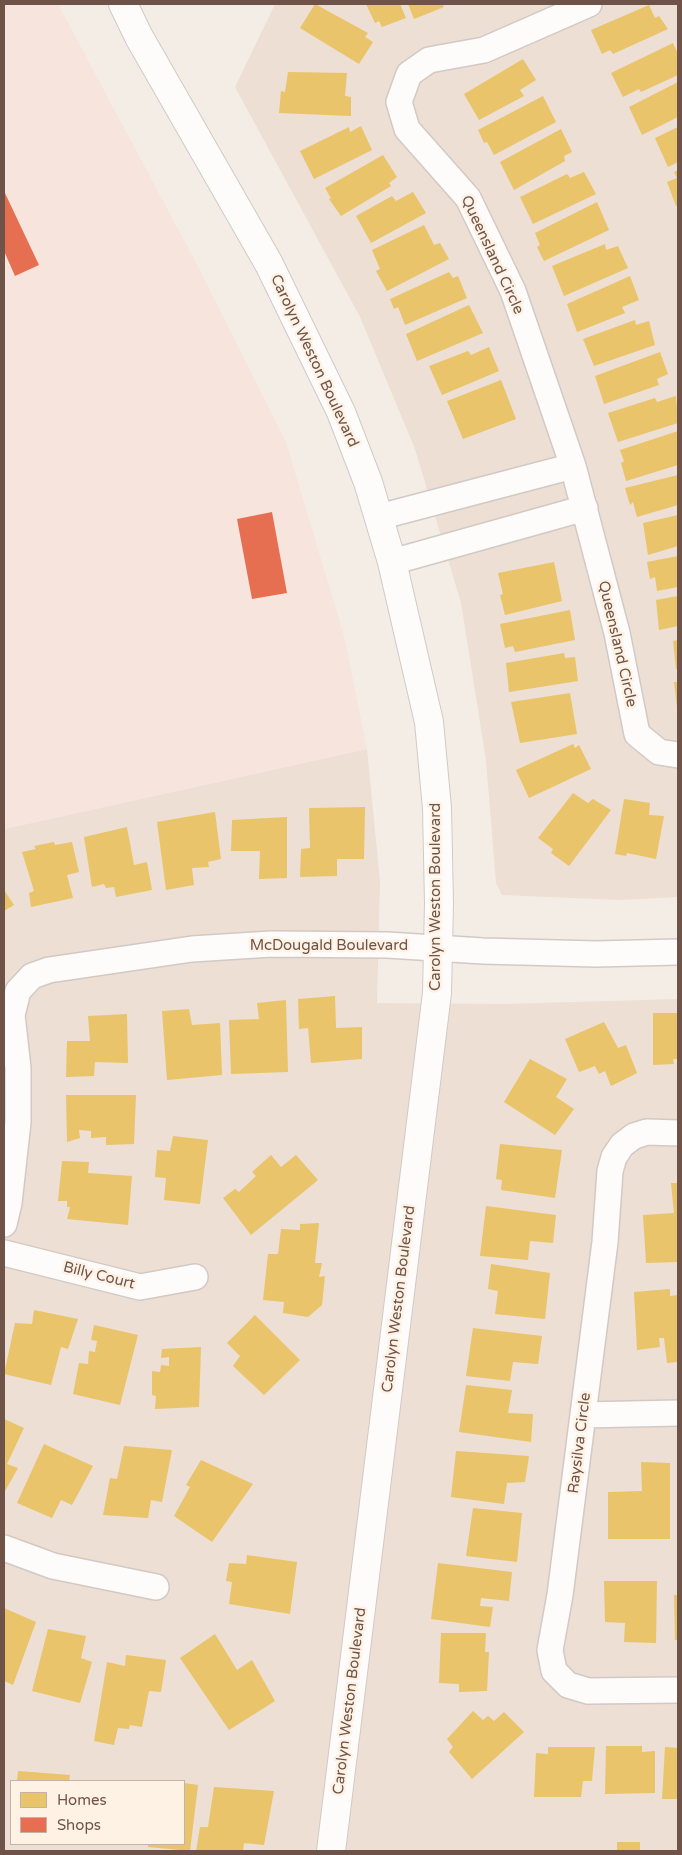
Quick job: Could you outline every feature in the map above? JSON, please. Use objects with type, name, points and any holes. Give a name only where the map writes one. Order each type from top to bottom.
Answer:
[{"type":"street","name":"Carolyn Weston Boulevard","points":[[123,4],[139,37],[270,264],[341,412],[380,516],[429,722],[437,808],[437,993],[331,1851]]},
{"type":"street","name":"Queensland Circle","points":[[589,4],[484,50],[429,60],[409,74],[400,102],[407,129],[468,198],[513,291],[573,466],[585,508],[617,633],[638,734],[658,752],[678,755]]},
{"type":"street","points":[[380,516],[573,466]]},
{"type":"street","points":[[392,562],[585,508]]},
{"type":"street","name":"McDougald Boulevard","points":[[4,1224],[9,1203],[18,1122],[18,1068],[12,1015],[18,991],[32,976],[48,970],[192,949],[328,943],[596,954],[678,952]]},
{"type":"street","name":"Raysilva Circle","points":[[678,1133],[647,1132],[634,1136],[622,1145],[614,1157],[610,1171],[605,1242],[560,1595],[550,1650],[554,1671],[568,1685],[588,1691],[678,1690]]},
{"type":"street","name":"Billy Court","points":[[4,1252],[140,1286],[195,1277]]},
{"type":"street","points":[[583,1415],[678,1413]]},
{"type":"street","points":[[4,1548],[53,1566],[156,1587]]},
{"type":"shaded area","points":[[4,4],[58,4],[193,257],[286,442],[344,636],[367,749],[4,829]]},
{"type":"shaded area","points":[[275,4],[678,4],[678,897],[620,900],[502,895],[496,883],[486,760],[461,603],[415,449],[360,317],[235,87]]},
{"type":"shaded area","points":[[367,749],[380,881],[377,1003],[504,1004],[678,999],[678,1851],[4,1851],[4,829]]},
{"type":"building: Homes","points":[[315,4],[368,33],[365,37],[373,42],[359,64],[300,28]]},
{"type":"building: Homes","points":[[366,4],[400,4],[406,18],[382,27],[379,21],[375,23]]},
{"type":"building: Homes","points":[[408,4],[442,4],[444,7],[414,19]]},
{"type":"building: Homes","points":[[649,5],[655,18],[659,16],[668,29],[613,54],[610,50],[602,54],[591,30]]},
{"type":"building: Homes","points":[[673,43],[678,54],[678,75],[641,92],[639,89],[623,97],[611,73]]},
{"type":"building: Homes","points":[[523,59],[536,80],[520,90],[524,96],[479,120],[464,94]]},
{"type":"building: Homes","points":[[288,72],[347,73],[345,96],[351,97],[351,116],[279,113],[281,91],[285,92]]},
{"type":"building: Homes","points":[[678,82],[678,117],[642,135],[629,107]]},
{"type":"building: Homes","points":[[543,96],[556,122],[494,155],[487,142],[484,143],[478,130]]},
{"type":"building: Homes","points":[[361,126],[372,150],[314,179],[300,151],[349,127],[350,132]]},
{"type":"building: Homes","points":[[678,127],[678,162],[668,167],[655,138]]},
{"type":"building: Homes","points":[[561,129],[572,152],[564,156],[565,161],[514,190],[500,162]]},
{"type":"building: Homes","points":[[383,155],[397,177],[389,183],[391,186],[341,216],[329,199],[331,198],[325,188]]},
{"type":"building: Homes","points":[[678,170],[678,205],[676,206],[667,182],[677,178],[674,172]]},
{"type":"building: Homes","points":[[584,172],[596,194],[533,224],[520,197],[567,174],[570,178]]},
{"type":"building: Homes","points":[[413,192],[426,213],[371,243],[356,216],[392,196],[396,201]]},
{"type":"building: Homes","points":[[597,202],[609,230],[544,261],[537,247],[540,245],[535,233]]},
{"type":"building: Homes","points":[[424,225],[434,245],[440,243],[449,259],[387,291],[376,271],[380,269],[372,250]]},
{"type":"building: Homes","points":[[605,244],[606,250],[618,246],[628,268],[564,296],[552,266]]},
{"type":"building: Homes","points":[[449,272],[453,278],[458,276],[467,298],[405,325],[398,307],[394,309],[390,299]]},
{"type":"building: Homes","points":[[630,276],[639,300],[622,307],[625,313],[577,332],[567,304]]},
{"type":"building: Homes","points":[[469,305],[483,333],[417,361],[406,334]]},
{"type":"building: Homes","points":[[635,320],[636,325],[649,321],[655,345],[594,366],[583,339]]},
{"type":"building: Homes","points":[[489,347],[499,371],[442,395],[429,366],[468,351],[471,355]]},
{"type":"building: Homes","points":[[660,352],[668,374],[657,379],[659,385],[604,404],[595,376]]},
{"type":"building: Homes","points":[[501,380],[516,419],[463,439],[447,401]]},
{"type":"building: Homes","points":[[676,396],[678,423],[618,442],[608,413],[655,398],[657,402]]},
{"type":"building: Homes","points":[[678,431],[678,465],[626,481],[621,463],[624,461],[620,450]]},
{"type":"building: Homes","points":[[678,475],[678,505],[637,517],[633,502],[630,505],[625,488]]},
{"type":"building: Homes","points":[[678,515],[678,546],[648,555],[643,523]]},
{"type":"building: Homes","points":[[678,556],[678,587],[657,591],[655,577],[650,579],[647,562]]},
{"type":"building: Homes","points":[[554,562],[562,601],[505,615],[500,595],[503,594],[498,573]]},
{"type":"building: Homes","points":[[678,596],[678,626],[659,630],[656,600]]},
{"type":"building: Homes","points":[[570,610],[575,640],[515,652],[513,646],[505,648],[500,624]]},
{"type":"building: Homes","points":[[678,640],[678,669],[676,669],[673,641]]},
{"type":"building: Homes","points":[[564,653],[565,658],[575,657],[578,681],[509,692],[506,663]]},
{"type":"building: Homes","points":[[674,682],[678,682],[678,707],[677,707]]},
{"type":"building: Homes","points":[[570,693],[577,734],[520,743],[511,702]]},
{"type":"building: Homes","points":[[573,744],[575,748],[579,745],[591,769],[529,798],[516,770]]},
{"type":"building: Homes","points":[[573,793],[588,803],[593,799],[611,810],[569,866],[551,853],[553,849],[538,838]]},
{"type":"building: Homes","points":[[624,799],[650,803],[649,815],[664,816],[656,859],[627,853],[626,856],[615,854]]},
{"type":"building: Homes","points":[[365,807],[364,859],[337,859],[337,876],[300,877],[301,849],[310,848],[309,808]]},
{"type":"building: Homes","points":[[215,812],[221,859],[208,862],[209,867],[192,868],[194,885],[166,890],[157,822]]},
{"type":"building: Homes","points":[[287,817],[287,878],[259,879],[260,851],[231,851],[232,820]]},
{"type":"building: Homes","points":[[127,827],[134,865],[147,862],[152,890],[116,897],[114,887],[106,888],[104,884],[92,887],[84,837]]},
{"type":"building: Homes","points":[[54,842],[55,845],[72,842],[79,872],[67,875],[73,898],[31,907],[29,893],[34,891],[22,852],[36,849],[34,846]]},
{"type":"building: Homes","points":[[4,890],[14,905],[4,911]]},
{"type":"building: Homes","points":[[335,996],[336,1028],[362,1027],[362,1059],[311,1063],[308,1028],[299,1029],[298,999]]},
{"type":"building: Homes","points":[[286,1000],[288,1072],[231,1074],[229,1020],[259,1019],[257,1003]]},
{"type":"building: Homes","points":[[189,1009],[192,1025],[220,1023],[222,1075],[167,1080],[162,1011]]},
{"type":"building: Homes","points":[[653,1013],[678,1013],[678,1059],[673,1059],[674,1064],[653,1065]]},
{"type":"building: Homes","points":[[127,1014],[128,1063],[95,1062],[94,1076],[66,1077],[67,1041],[90,1041],[88,1016]]},
{"type":"building: Homes","points":[[604,1022],[618,1048],[626,1045],[637,1073],[611,1086],[605,1071],[599,1074],[595,1066],[579,1072],[565,1039]]},
{"type":"building: Homes","points":[[530,1059],[567,1079],[556,1097],[574,1109],[555,1135],[504,1102]]},
{"type":"building: Homes","points":[[66,1095],[136,1095],[134,1144],[106,1145],[106,1137],[91,1138],[91,1131],[79,1130],[80,1138],[67,1142]]},
{"type":"building: Homes","points":[[173,1136],[208,1140],[200,1204],[164,1200],[166,1178],[155,1177],[157,1150],[170,1151]]},
{"type":"building: Homes","points":[[500,1144],[562,1150],[555,1198],[501,1190],[502,1180],[496,1179]]},
{"type":"building: Homes","points":[[271,1155],[281,1167],[296,1155],[318,1180],[251,1235],[223,1198],[235,1189],[239,1192],[256,1176],[252,1172]]},
{"type":"building: Homes","points":[[62,1161],[89,1162],[88,1173],[132,1176],[128,1225],[67,1219],[70,1207],[67,1207],[67,1201],[58,1201]]},
{"type":"building: Homes","points":[[671,1183],[678,1183],[678,1262],[646,1263],[643,1215],[674,1213]]},
{"type":"building: Homes","points":[[486,1206],[556,1215],[553,1243],[530,1241],[528,1260],[480,1256]]},
{"type":"building: Homes","points":[[319,1223],[315,1263],[322,1263],[319,1277],[325,1276],[322,1305],[308,1317],[283,1313],[284,1302],[263,1300],[268,1254],[278,1254],[281,1229],[300,1230],[300,1224]]},
{"type":"building: Homes","points":[[491,1264],[550,1273],[545,1319],[495,1314],[498,1291],[488,1289]]},
{"type":"building: Homes","points":[[670,1289],[670,1296],[678,1295],[678,1362],[667,1363],[664,1338],[659,1338],[660,1347],[637,1350],[634,1292]]},
{"type":"building: Homes","points":[[34,1310],[78,1319],[68,1349],[61,1347],[51,1385],[4,1374],[15,1323],[32,1324]]},
{"type":"building: Homes","points":[[255,1315],[300,1360],[264,1395],[233,1366],[240,1356],[227,1343]]},
{"type":"building: Homes","points":[[94,1325],[138,1335],[120,1405],[73,1394],[79,1363],[88,1364],[89,1351],[95,1352],[97,1341],[91,1340]]},
{"type":"building: Homes","points":[[473,1328],[542,1336],[538,1364],[513,1362],[510,1381],[466,1376]]},
{"type":"building: Homes","points":[[201,1347],[199,1407],[155,1409],[156,1396],[152,1395],[152,1371],[160,1372],[161,1365],[169,1366],[169,1357],[161,1358],[162,1349]]},
{"type":"building: Homes","points":[[466,1385],[512,1390],[508,1413],[533,1414],[531,1442],[459,1432]]},
{"type":"building: Homes","points":[[4,1419],[24,1428],[7,1464],[18,1468],[4,1493]]},
{"type":"building: Homes","points":[[44,1444],[93,1466],[72,1505],[61,1500],[52,1518],[17,1503]]},
{"type":"building: Homes","points":[[124,1446],[172,1450],[162,1502],[151,1500],[148,1518],[103,1515],[110,1478],[117,1479]]},
{"type":"building: Homes","points":[[456,1451],[529,1456],[525,1482],[507,1483],[504,1504],[451,1497]]},
{"type":"building: Homes","points":[[201,1460],[253,1484],[212,1542],[174,1516],[190,1487],[186,1485]]},
{"type":"building: Homes","points":[[641,1462],[670,1463],[670,1539],[608,1539],[608,1492],[642,1491]]},
{"type":"building: Homes","points":[[473,1508],[522,1513],[517,1562],[466,1556]]},
{"type":"building: Homes","points":[[247,1555],[297,1562],[290,1614],[229,1604],[232,1582],[226,1581],[229,1563],[246,1564]]},
{"type":"building: Homes","points":[[438,1563],[512,1572],[509,1601],[481,1598],[480,1606],[493,1607],[490,1627],[431,1619]]},
{"type":"building: Homes","points":[[604,1581],[657,1581],[656,1643],[624,1642],[625,1623],[605,1622]]},
{"type":"building: Homes","points":[[674,1595],[678,1595],[678,1640],[675,1640]]},
{"type":"building: Homes","points":[[4,1608],[36,1622],[13,1685],[4,1681]]},
{"type":"building: Homes","points":[[48,1629],[86,1636],[81,1658],[92,1662],[80,1703],[32,1691]]},
{"type":"building: Homes","points":[[441,1633],[486,1633],[485,1652],[489,1652],[487,1691],[459,1692],[459,1684],[439,1683]]},
{"type":"building: Homes","points":[[215,1634],[237,1670],[252,1660],[275,1701],[229,1730],[180,1658]]},
{"type":"building: Homes","points":[[126,1655],[166,1660],[161,1692],[149,1691],[142,1727],[130,1725],[129,1729],[118,1728],[114,1745],[94,1741],[107,1662],[125,1666]]},
{"type":"building: Homes","points":[[473,1711],[483,1720],[488,1716],[494,1721],[504,1712],[524,1732],[472,1779],[449,1752],[453,1747],[447,1739]]},
{"type":"building: Homes","points":[[606,1746],[642,1746],[642,1752],[655,1751],[655,1793],[605,1794]]},
{"type":"building: Homes","points":[[548,1747],[595,1747],[592,1781],[583,1781],[581,1797],[534,1797],[536,1753],[548,1754]]},
{"type":"building: Homes","points":[[665,1747],[678,1748],[678,1799],[662,1799]]},
{"type":"building: Homes","points":[[18,1771],[70,1775],[69,1780],[17,1780]]},
{"type":"building: Homes","points":[[185,1783],[198,1785],[190,1851],[148,1847],[148,1845],[185,1845]]},
{"type":"building: Homes","points":[[214,1787],[274,1791],[264,1845],[244,1843],[243,1851],[196,1851],[200,1827],[208,1827]]},
{"type":"building: Homes","points":[[617,1842],[640,1842],[640,1851],[617,1851]]},
{"type":"building: Shops","points":[[4,191],[39,265],[15,276],[4,251]]},
{"type":"building: Shops","points":[[272,512],[287,593],[252,599],[237,519]]}]
